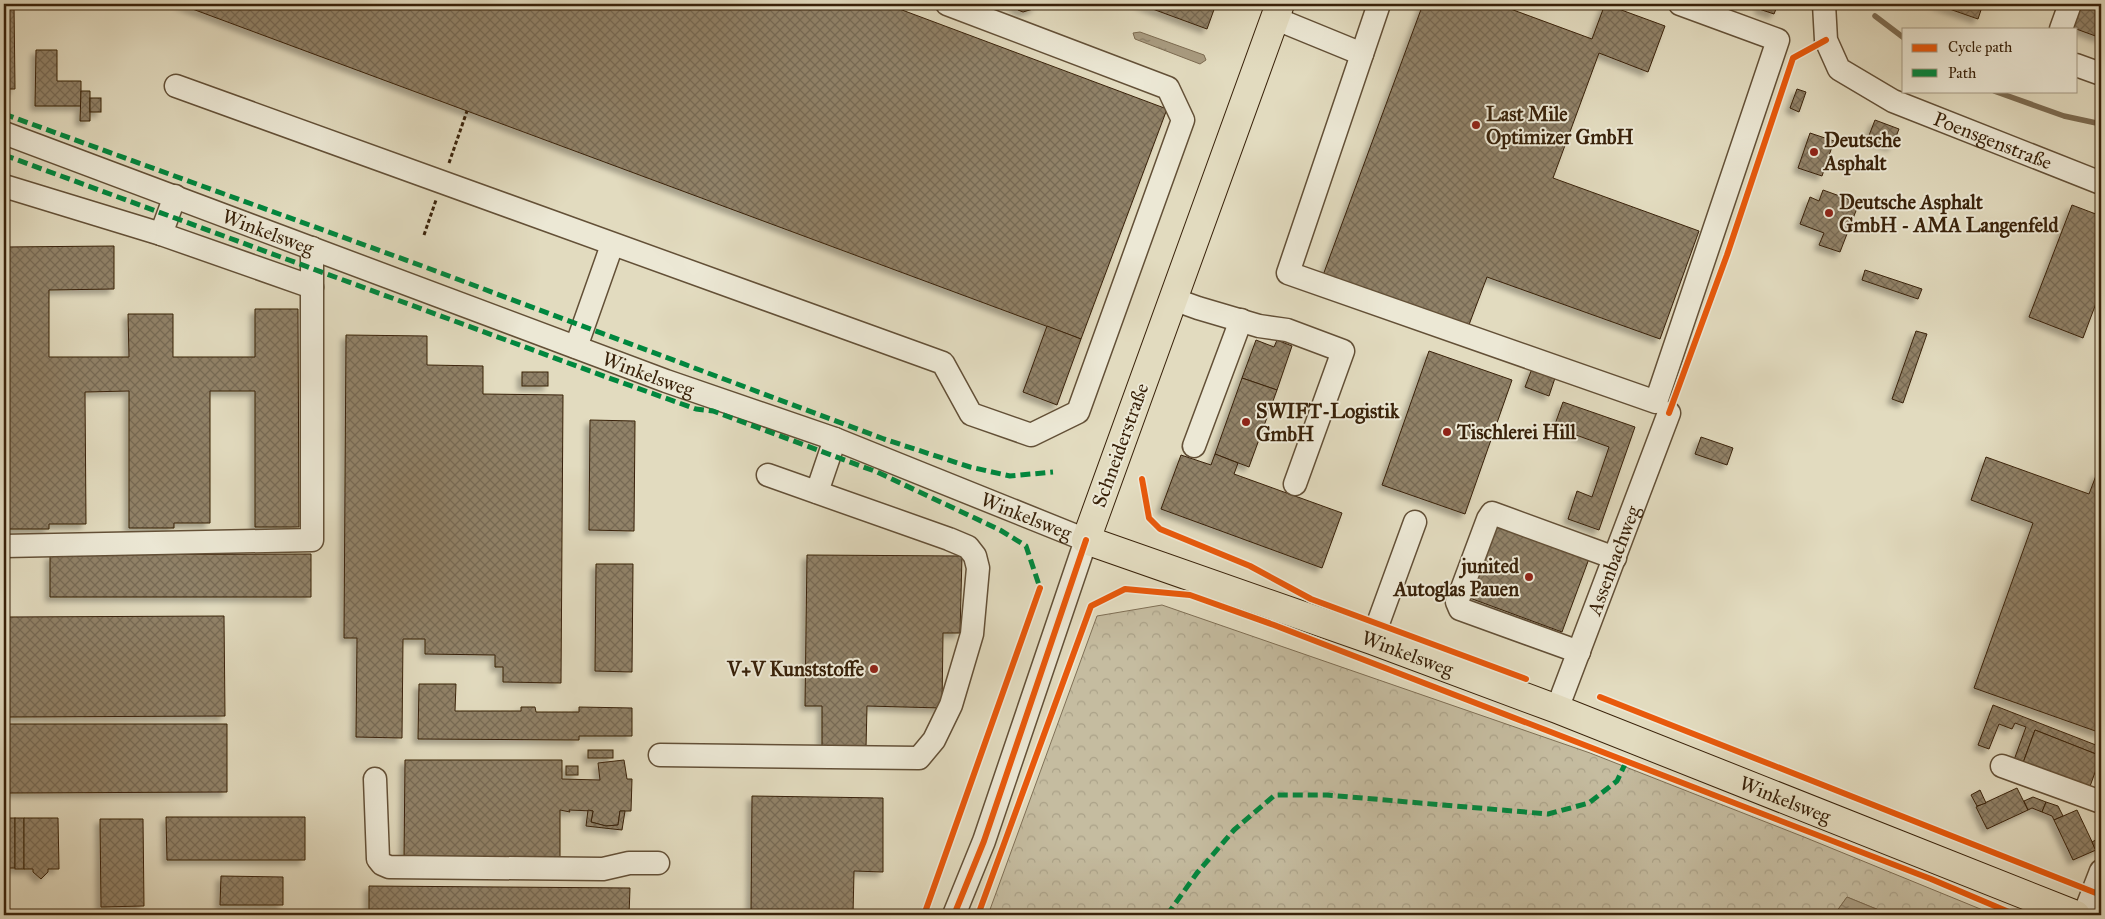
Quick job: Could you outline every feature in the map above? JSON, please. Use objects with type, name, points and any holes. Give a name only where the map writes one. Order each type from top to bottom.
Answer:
[{"type":"main road","name":"Schneiderstraße","points":[[1086,540],[1277,11]]},
{"type":"main road","name":"Winkelsweg","points":[[1086,540],[1372,640],[1557,709],[2076,915]]},
{"type":"street","points":[[176,86],[943,363],[971,414],[1031,435],[1078,412],[1183,120],[1168,88],[947,4]]},
{"type":"street","points":[[1379,4],[1288,273],[1656,402],[1778,40],[1680,4]]},
{"type":"street","name":"Poensgenstraße","points":[[1824,4],[1826,40],[1839,69],[1892,101],[2101,183]]},
{"type":"street","points":[[2061,28],[2070,4]]},
{"type":"street","points":[[1277,11],[1362,54]]},
{"type":"street","points":[[2078,66],[2101,74]]},
{"type":"street","name":"Winkelsweg","points":[[4,133],[666,381],[835,439],[1086,540]]},
{"type":"street","points":[[6,193],[161,234],[312,287]]},
{"type":"street","points":[[161,234],[175,196]]},
{"type":"street","points":[[576,347],[612,245]]},
{"type":"street","points":[[4,546],[312,540],[312,248]]},
{"type":"street","points":[[1174,299],[1258,326],[1287,330],[1343,351],[1295,484]]},
{"type":"street","points":[[1194,446],[1241,320]]},
{"type":"street","name":"Assenbachweg","points":[[1557,709],[1669,413]]},
{"type":"street","points":[[816,492],[835,439]]},
{"type":"street","points":[[660,755],[919,758],[934,740],[951,705],[972,634],[978,568],[975,556],[968,547],[768,475]]},
{"type":"street","points":[[1579,652],[1460,609],[1457,602],[1488,519],[1492,513],[1614,558]]},
{"type":"street","points":[[1372,640],[1415,522]]},
{"type":"street","name":"Schneiderstraße","points":[[954,915],[987,831],[1086,540]]},
{"type":"street","points":[[2002,766],[2101,802]]},
{"type":"street","points":[[375,779],[378,859],[382,864],[389,867],[603,869],[629,863],[658,863]]},
{"type":"street","points":[[2084,915],[2101,871]]},
{"type":"green space","points":[[1162,605],[1590,753],[1995,915],[1891,915],[1847,897],[1834,915],[988,915],[1097,616]]},
{"type":"water","points":[[1140,32],[1204,55],[1206,60],[1200,64],[1135,39],[1133,33]]},
{"type":"water","points":[[1847,897],[1891,915],[1834,915]]},
{"type":"building","points":[[4,4],[14,4],[15,89],[4,89]]},
{"type":"building","points":[[179,4],[886,4],[1167,109],[1081,339]]},
{"type":"building","points":[[1011,4],[1038,4],[1033,9],[1023,12]]},
{"type":"building","points":[[1139,4],[1216,4],[1207,29]]},
{"type":"building","name":"Last Mile Optimizer GmbH","points":[[1423,4],[1497,4],[1592,39],[1605,4],[1665,26],[1648,72],[1599,53],[1553,178],[1699,231],[1660,339],[1487,277],[1467,330],[1322,278]]},
{"type":"building","points":[[1760,4],[1778,4],[1774,14],[1759,9]]},
{"type":"building","points":[[1935,4],[1983,4],[1978,19]]},
{"type":"building","points":[[2076,4],[2101,4],[2101,38],[2078,30],[2078,28],[2068,26]]},
{"type":"building","points":[[36,50],[57,50],[57,81],[81,81],[81,106],[35,106]]},
{"type":"building","points":[[1797,89],[1806,92],[1799,112],[1790,108]]},
{"type":"building","points":[[81,91],[90,91],[90,121],[80,121]]},
{"type":"building","points":[[90,98],[101,98],[101,112],[90,112]]},
{"type":"building","points":[[1875,120],[1899,129],[1892,147],[1868,138]]},
{"type":"building","points":[[1810,133],[1834,141],[1822,176],[1798,168]]},
{"type":"building","name":"Deutsche Asphalt GmbH - AMA Langenfeld","points":[[1823,190],[1859,203],[1840,252],[1819,245],[1824,233],[1800,224],[1810,197],[1819,201]]},
{"type":"building","points":[[2072,205],[2101,216],[2101,290],[2083,338],[2029,317]]},
{"type":"building","points":[[114,246],[114,289],[49,290],[49,357],[129,357],[128,314],[173,314],[173,357],[255,357],[255,309],[298,309],[299,527],[255,527],[255,391],[210,391],[210,523],[174,523],[174,528],[129,528],[129,391],[85,392],[86,524],[49,524],[49,529],[5,529],[4,247]]},
{"type":"building","points":[[1865,270],[1922,289],[1918,299],[1862,280]]},
{"type":"building","points":[[1047,326],[1081,339],[1057,405],[1023,392]]},
{"type":"building","points":[[1916,331],[1927,334],[1903,403],[1892,399]]},
{"type":"building","points":[[346,335],[427,336],[427,365],[483,366],[483,394],[563,395],[561,683],[503,682],[503,667],[495,667],[495,655],[425,654],[425,639],[403,639],[402,738],[356,737],[357,638],[344,638]]},
{"type":"building","points":[[1256,340],[1274,347],[1277,340],[1292,346],[1277,390],[1242,378]]},
{"type":"building","name":"Tischlerei Hill","points":[[1429,351],[1512,380],[1465,514],[1382,485]]},
{"type":"building","points":[[1533,366],[1556,375],[1549,396],[1525,387]]},
{"type":"building","points":[[522,372],[548,372],[548,386],[522,386]]},
{"type":"building","name":"SWIFT-Logistik GmbH","points":[[1242,378],[1277,390],[1249,467],[1215,454]]},
{"type":"building","points":[[1563,402],[1635,427],[1599,530],[1568,519],[1577,491],[1592,497],[1609,447],[1554,427]]},
{"type":"building","points":[[590,420],[635,421],[634,531],[589,530]]},
{"type":"building","points":[[1701,437],[1733,448],[1727,465],[1695,454]]},
{"type":"building","points":[[1215,454],[1238,463],[1234,474],[1342,513],[1322,568],[1161,509],[1181,455],[1211,465]]},
{"type":"building","points":[[1986,457],[2089,494],[2097,473],[2101,474],[2101,733],[1974,688],[2033,523],[1971,500]]},
{"type":"building","name":"junited Autoglas Pauen","points":[[1496,521],[1590,556],[1562,632],[1467,597]]},
{"type":"building","points":[[311,554],[311,597],[50,597],[50,555]]},
{"type":"building","name":"V+V Kunststoffe","points":[[807,555],[962,556],[960,633],[943,633],[942,708],[867,706],[866,748],[822,747],[822,706],[805,706]]},
{"type":"building","points":[[596,564],[633,564],[632,672],[595,671]]},
{"type":"building","points":[[224,616],[225,716],[8,717],[8,617]]},
{"type":"building","points":[[419,684],[456,684],[455,711],[521,711],[521,707],[535,707],[536,712],[579,712],[579,707],[632,708],[632,736],[579,736],[579,740],[418,739]]},
{"type":"building","points":[[1993,705],[2101,747],[2101,756],[2035,730],[2023,763],[2014,760],[2026,727],[2015,723],[2012,729],[1999,724],[1989,749],[1978,745]]},
{"type":"building","points":[[4,724],[8,724],[8,793],[4,793]]},
{"type":"building","points":[[8,724],[227,724],[227,792],[8,793]]},
{"type":"building","points":[[2035,730],[2101,756],[2089,789],[2023,763]]},
{"type":"building","points":[[588,750],[613,750],[613,758],[588,758]]},
{"type":"building","points":[[405,760],[562,760],[562,779],[600,780],[598,763],[624,760],[627,779],[632,779],[631,811],[620,811],[618,825],[606,826],[591,822],[593,811],[569,810],[570,812],[560,810],[560,861],[404,861]]},
{"type":"building","points":[[566,766],[578,766],[578,775],[566,775]]},
{"type":"building","points":[[2017,788],[2028,810],[1987,829],[1976,807]]},
{"type":"building","points":[[1980,790],[1986,803],[1977,806],[1971,795]]},
{"type":"building","points":[[752,796],[883,798],[883,872],[854,871],[853,915],[751,915]]},
{"type":"building","points":[[2033,797],[2046,802],[2042,812],[2032,808],[2028,810],[2024,801]]},
{"type":"building","points":[[2046,802],[2058,806],[2063,816],[2054,820],[2052,816],[2042,812]]},
{"type":"building","points":[[588,810],[593,811],[591,822],[606,826],[618,825],[620,811],[625,811],[622,830],[586,826]]},
{"type":"building","points":[[2077,810],[2096,850],[2073,860],[2054,820]]},
{"type":"building","points":[[166,817],[305,817],[305,860],[167,860]]},
{"type":"building","points":[[4,818],[15,818],[15,868],[4,868]]},
{"type":"building","points":[[15,818],[24,818],[24,869],[15,869]]},
{"type":"building","points":[[24,818],[58,818],[59,869],[48,869],[48,872],[41,879],[33,872],[33,869],[24,869]]},
{"type":"building","points":[[100,819],[143,819],[144,906],[101,907]]},
{"type":"building","points":[[2101,837],[2101,847],[2095,849],[2092,842]]},
{"type":"building","points":[[221,876],[283,877],[283,905],[220,905]]},
{"type":"building","points":[[369,886],[630,888],[629,915],[369,915]]},
{"type":"waterway","points":[[1875,16],[1902,36]]},
{"type":"waterway","points":[[1997,92],[2064,116],[2101,124]]},
{"type":"marked path","points":[[4,114],[425,267],[884,439],[970,467],[1010,476],[1053,472]]},
{"type":"marked path","points":[[4,155],[609,378],[696,409],[713,411],[877,472],[1000,530],[1026,546],[1040,588],[1039,592]]},
{"type":"marked path","points":[[1167,915],[1197,873],[1234,830],[1275,795],[1327,795],[1548,814],[1589,803],[1617,781],[1626,762]]},
{"type":"cycle path","points":[[1669,413],[1727,255],[1793,58],[1826,40]]},
{"type":"cycle path","points":[[1142,479],[1149,518],[1160,529],[1250,566],[1311,599],[1526,679]]},
{"type":"cycle path","points":[[954,915],[984,841],[1086,540]]},
{"type":"cycle path","points":[[924,915],[1040,588]]},
{"type":"cycle path","points":[[978,915],[1091,606],[1125,589],[1190,595],[1274,625],[1931,879],[2016,915]]},
{"type":"cycle path","points":[[1600,697],[2101,895]]},
{"type":"place","name":"Last Mile Optimizer GmbH","points":[[1476,125]]},
{"type":"place","name":"Deutsche Asphalt","points":[[1814,152]]},
{"type":"place","name":"Deutsche Asphalt GmbH - AMA Langenfeld","points":[[1829,213]]},
{"type":"place","name":"SWIFT-Logistik GmbH","points":[[1246,422]]},
{"type":"place","name":"Tischlerei Hill","points":[[1447,432]]},
{"type":"place","name":"junited Autoglas Pauen","points":[[1529,577]]},
{"type":"place","name":"V+V Kunststoffe","points":[[874,669]]}]
